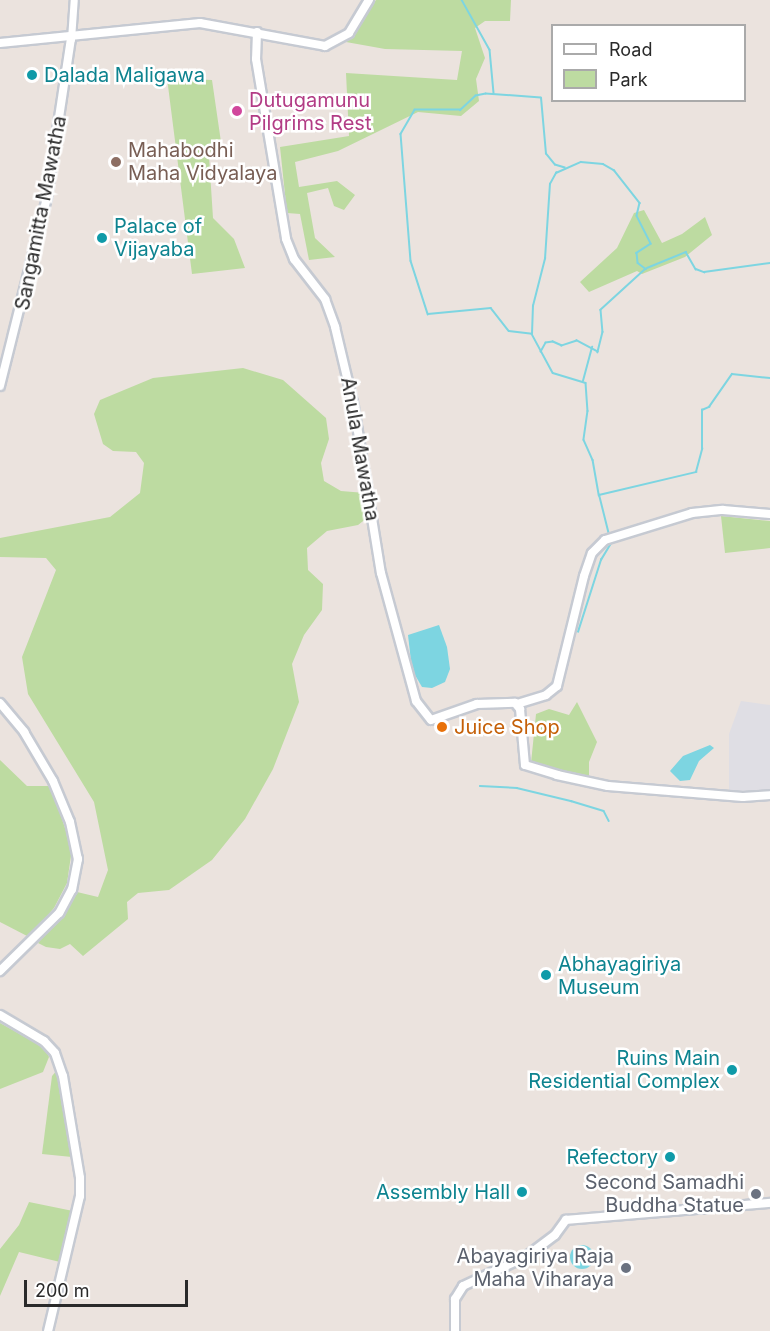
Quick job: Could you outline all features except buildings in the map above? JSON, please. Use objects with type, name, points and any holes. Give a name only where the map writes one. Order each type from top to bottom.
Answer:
[{"type":"main road","points":[[0,43],[71,39],[200,23],[257,32],[309,45],[332,44],[349,33],[369,0]]},
{"type":"main road","name":"Anula Mawatha","points":[[257,32],[256,59],[286,239],[293,256],[325,299],[333,318],[354,407],[381,573],[411,692],[431,720],[477,704],[517,704]]},
{"type":"main road","name":"Sangamitta Mawatha","points":[[0,386],[47,198],[71,39]]},
{"type":"main road","points":[[770,514],[731,510],[692,513],[605,540],[592,553],[584,576],[557,686],[546,695],[517,704],[525,765],[608,786],[743,797],[770,795]]},
{"type":"main road","points":[[0,703],[24,732],[53,781],[70,822],[78,859],[72,889],[59,912],[0,971]]},
{"type":"main road","points":[[0,1015],[47,1043],[58,1059],[80,1178],[80,1196],[48,1331]]},
{"type":"main road","points":[[455,1331],[455,1299],[463,1286],[527,1256],[555,1235],[566,1220],[770,1203]]},
{"type":"street","points":[[71,39],[74,0]]},
{"type":"shaded area","points":[[741,701],[770,705],[770,790],[729,792],[729,734]]},
{"type":"green space","points":[[376,0],[511,0],[510,21],[485,21],[475,28],[485,58],[476,79],[479,101],[461,116],[418,112],[338,151],[295,162],[299,187],[337,181],[355,195],[344,210],[334,206],[328,188],[307,193],[315,238],[335,257],[309,260],[300,214],[287,213],[280,147],[349,136],[346,73],[457,80],[462,51],[385,49],[346,42]]},
{"type":"green space","points":[[167,78],[212,80],[221,142],[212,147],[209,156],[213,218],[234,239],[245,268],[192,274]]},
{"type":"green space","points":[[644,210],[662,243],[682,234],[705,217],[712,235],[685,257],[642,274],[637,271],[589,292],[580,282],[617,248],[634,213]]},
{"type":"green space","points":[[243,368],[283,380],[326,418],[329,439],[321,463],[324,481],[341,491],[365,493],[367,518],[358,525],[327,531],[307,548],[308,570],[323,584],[322,610],[304,635],[292,664],[299,702],[273,769],[245,819],[212,860],[169,890],[138,893],[127,902],[128,919],[83,956],[70,944],[60,949],[46,947],[38,943],[77,892],[98,897],[108,870],[94,802],[28,694],[22,657],[56,570],[46,558],[0,557],[0,538],[110,517],[140,493],[144,463],[136,452],[113,451],[103,444],[94,414],[100,400],[153,378]]},
{"type":"green space","points":[[721,516],[770,521],[770,548],[725,553]]},
{"type":"green space","points":[[577,702],[597,742],[589,762],[589,778],[531,763],[536,714],[549,709],[569,715]]},
{"type":"green space","points":[[0,760],[27,786],[51,786],[72,849],[67,883],[54,908],[29,937],[0,922]]},
{"type":"green space","points":[[0,1023],[45,1048],[49,1057],[43,1072],[0,1089]]},
{"type":"green space","points":[[58,1069],[60,1070],[72,1157],[42,1154],[52,1076]]},
{"type":"green space","points":[[29,1202],[73,1211],[60,1262],[19,1252],[0,1296],[0,1249],[19,1225]]},
{"type":"water","points":[[439,625],[447,647],[450,669],[445,682],[432,688],[422,687],[412,670],[408,635]]},
{"type":"water","points":[[710,745],[714,748],[699,761],[690,780],[680,781],[670,771],[683,756]]},
{"type":"water","points":[[582,1245],[590,1249],[594,1257],[590,1265],[582,1269],[574,1265],[570,1257],[574,1249]]},
{"type":"waterway","points":[[462,0],[490,50],[494,93]]},
{"type":"waterway","points":[[565,168],[555,165],[546,154],[541,98],[486,94],[476,96],[461,110],[415,110],[401,134],[411,261],[428,314],[491,308],[509,331],[532,334],[553,373],[586,383],[588,411],[584,440],[593,460],[599,495]]},
{"type":"waterway","points":[[532,334],[533,306],[545,259],[550,184],[556,173],[581,162],[603,164],[614,170],[640,203],[637,216],[651,244],[637,253],[638,263],[646,269],[601,310],[603,332],[598,352],[577,341],[562,346],[553,342],[546,343],[541,352]]},
{"type":"waterway","points":[[647,268],[686,252],[696,269],[704,272],[770,263]]},
{"type":"waterway","points":[[583,381],[592,347]]},
{"type":"waterway","points":[[609,535],[599,495],[696,472],[702,449],[702,410],[709,407],[732,374],[770,378]]},
{"type":"waterway","points":[[578,632],[601,560],[612,542]]},
{"type":"waterway","points":[[480,786],[517,788],[571,801],[604,811],[609,821]]},
{"type":"place","name":"Dalada Maligawa","points":[[32,75]]},
{"type":"place","name":"Dutugamunu Pilgrims Rest","points":[[237,111]]},
{"type":"place","name":"Mahabodhi Maha Vidyalaya","points":[[116,162]]},
{"type":"place","name":"Palace of Vijayaba","points":[[102,238]]},
{"type":"place","name":"Juice Shop","points":[[442,727]]},
{"type":"place","name":"Abhayagiriya Museum","points":[[546,975]]},
{"type":"place","name":"Ruins Main Residential Complex","points":[[732,1070]]},
{"type":"place","name":"Refectory","points":[[670,1157]]},
{"type":"place","name":"Assembly Hall","points":[[522,1192]]},
{"type":"place","name":"Second Samadhi Buddha Statue","points":[[756,1194]]},
{"type":"place","name":"Abayagiriya Raja Maha Viharaya","points":[[626,1268]]}]
